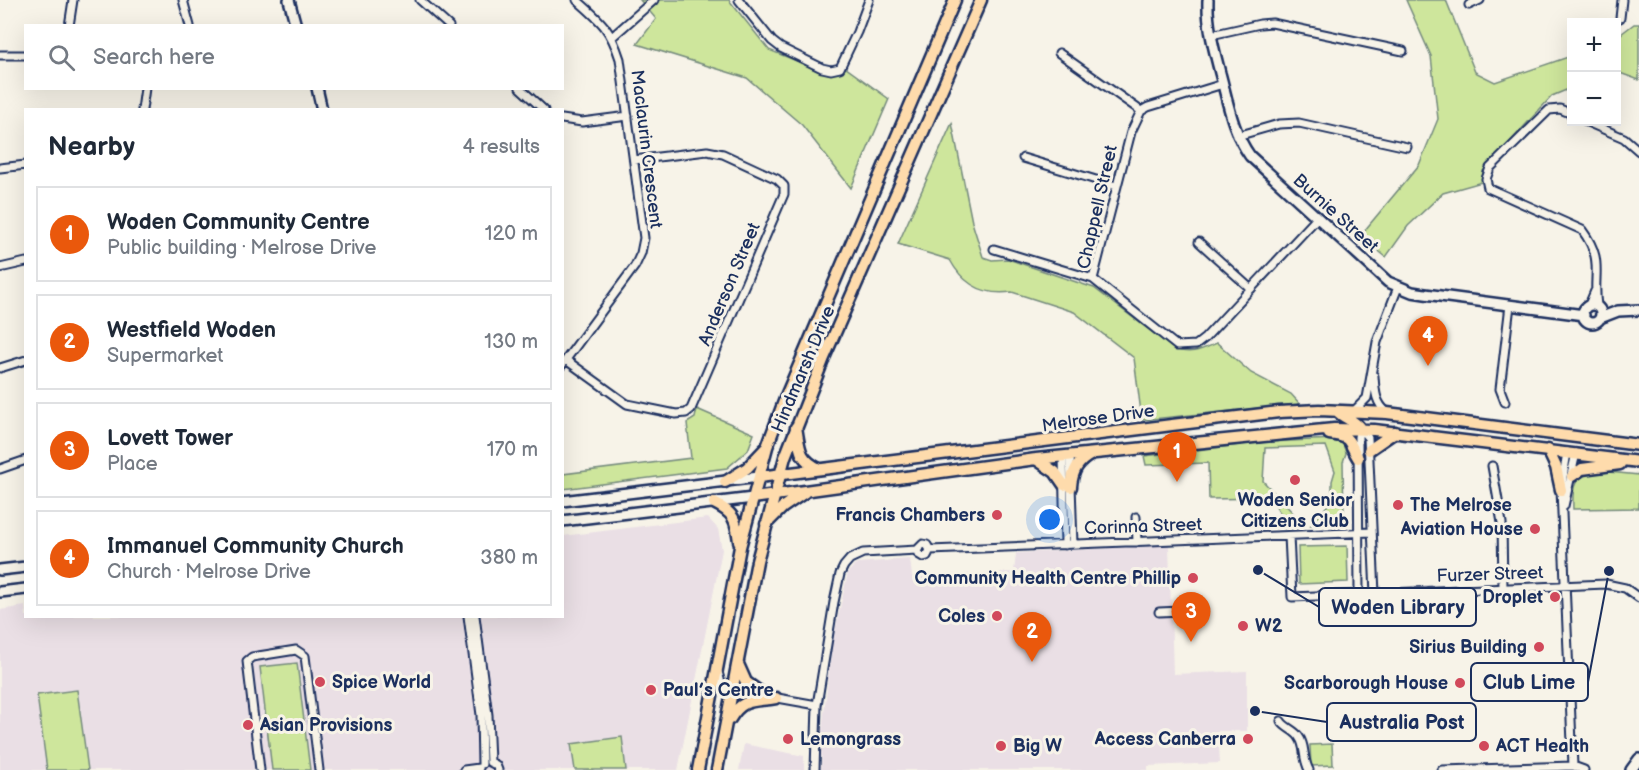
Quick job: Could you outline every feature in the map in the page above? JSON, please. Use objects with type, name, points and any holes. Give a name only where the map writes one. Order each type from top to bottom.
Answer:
[{"type":"main road","name":"Hindmarsh Drive","points":[[698,770],[740,547],[767,447],[786,396],[955,0]]},
{"type":"main road","name":"Hindmarsh Drive","points":[[717,770],[730,688],[738,664],[766,525],[796,427],[981,0]]},
{"type":"main road","name":"Melrose Drive","points":[[759,477],[1297,411],[1388,413],[1639,445]]},
{"type":"main road","points":[[1337,411],[1342,417],[1352,419],[1360,428],[1365,423],[1388,413]]},
{"type":"main road","points":[[796,427],[802,456],[808,463],[819,469]]},
{"type":"main road","name":"Melrose Drive","points":[[753,498],[1031,459],[1243,437],[1360,428],[1639,462]]},
{"type":"main road","points":[[1308,431],[1340,435],[1350,440],[1358,458]]},
{"type":"main road","points":[[1369,450],[1396,432]]},
{"type":"main road","points":[[1571,453],[1573,437]]},
{"type":"main road","points":[[1065,440],[1066,455]]},
{"type":"main road","points":[[724,482],[747,468],[767,447]]},
{"type":"main road","points":[[1008,447],[1020,459],[1031,459],[1055,472],[1067,486],[1075,468],[1084,458],[1098,452]]},
{"type":"main road","points":[[1001,464],[1008,447]]},
{"type":"main road","points":[[1548,450],[1556,467],[1561,490]]},
{"type":"main road","points":[[1572,476],[1582,469],[1639,462]]},
{"type":"main road","points":[[766,525],[783,507],[808,490]]},
{"type":"main road","points":[[714,503],[732,515],[737,525],[740,547]]},
{"type":"main road","points":[[738,664],[746,682],[760,692]]},
{"type":"main road","points":[[726,724],[738,707],[745,702],[776,698]]},
{"type":"street","points":[[69,24],[73,0]]},
{"type":"street","points":[[183,0],[189,24]]},
{"type":"street","points":[[289,0],[297,24]]},
{"type":"street","points":[[295,0],[297,24]]},
{"type":"street","points":[[420,0],[447,24]]},
{"type":"street","name":"Maclaurin Crescent","points":[[564,363],[625,282],[641,253],[644,238],[620,59],[612,37],[603,22],[577,0]]},
{"type":"street","points":[[740,0],[772,41],[781,48],[831,70],[840,68],[846,58],[868,0]]},
{"type":"street","name":"Burnie Street","points":[[1208,0],[1211,35],[1237,136],[1250,156],[1388,282],[1425,294],[1564,312],[1591,308],[1618,311],[1639,310]]},
{"type":"street","points":[[1469,5],[1480,0]]},
{"type":"street","points":[[1620,18],[1622,0]]},
{"type":"street","points":[[612,37],[652,2]]},
{"type":"street","points":[[1211,35],[1272,23],[1403,51]]},
{"type":"street","points":[[1059,53],[1141,111],[1155,104],[1223,84]]},
{"type":"street","points":[[0,55],[24,55]]},
{"type":"street","points":[[142,108],[145,90]]},
{"type":"street","points":[[317,90],[322,108]]},
{"type":"street","points":[[522,90],[542,108]]},
{"type":"street","points":[[1567,112],[1560,109],[1549,110],[1490,168],[1486,179],[1488,188],[1582,230],[1590,240],[1597,256],[1595,291],[1591,308],[1589,322],[1595,322],[1600,318],[1601,313],[1591,308]]},
{"type":"street","name":"Chappell Street","points":[[1141,111],[1131,132],[1093,279],[1177,346],[1196,345],[1205,338],[1317,218]]},
{"type":"street","points":[[564,119],[582,122],[628,116]]},
{"type":"street","points":[[1237,136],[1279,124],[1299,123],[1407,147]]},
{"type":"street","points":[[1596,126],[1624,138],[1639,151]]},
{"type":"street","name":"Anderson Street","points":[[564,363],[627,404],[676,414],[686,413],[695,403],[784,194],[784,186],[777,179],[723,154],[707,151],[634,160]]},
{"type":"street","points":[[1023,158],[1116,186]]},
{"type":"street","points":[[0,168],[24,165]]},
{"type":"street","points":[[1199,242],[1251,289]]},
{"type":"street","points":[[994,249],[1093,279]]},
{"type":"street","points":[[0,268],[24,262]]},
{"type":"street","points":[[1354,411],[1367,398],[1377,342],[1398,287]]},
{"type":"street","points":[[1505,402],[1500,390],[1510,305]]},
{"type":"street","name":"Burnie Street","points":[[1600,318],[1618,311]]},
{"type":"street","points":[[0,368],[24,361]]},
{"type":"street","points":[[1373,368],[1376,398],[1388,413]]},
{"type":"street","points":[[1360,428],[1368,438],[1375,594]]},
{"type":"street","points":[[1359,594],[1358,437],[1360,428]]},
{"type":"street","points":[[1563,512],[1572,476],[1571,453]]},
{"type":"street","points":[[1571,453],[1561,490],[1573,766]]},
{"type":"street","points":[[1066,455],[1069,544]]},
{"type":"street","points":[[0,469],[24,461]]},
{"type":"street","points":[[1492,466],[1502,523],[1503,588]]},
{"type":"street","name":"Melrose Drive","points":[[564,501],[759,477]]},
{"type":"street","name":"Melrose Drive","points":[[564,521],[753,498]]},
{"type":"street","points":[[1136,517],[1137,542]]},
{"type":"street","name":"Corinna Street","points":[[815,770],[817,705],[834,602],[840,574],[850,559],[870,552],[917,550],[918,554],[923,557],[929,554],[930,550],[1371,532]]},
{"type":"street","name":"Furzer Street","points":[[1289,536],[1292,597],[1606,584],[1625,588],[1639,598]]},
{"type":"street","points":[[0,570],[24,567]]},
{"type":"street","points":[[0,592],[24,589]]},
{"type":"street","points":[[1160,612],[1203,610]]},
{"type":"street","points":[[468,618],[481,715],[480,767]]},
{"type":"street","points":[[475,618],[488,715],[490,762]]},
{"type":"street","points":[[260,770],[247,661],[252,657],[296,651],[305,656],[319,770]]},
{"type":"street","points":[[717,669],[730,688],[817,705]]},
{"type":"street","points":[[713,695],[730,688],[760,692],[776,698]]},
{"type":"street","points":[[1281,721],[1298,735],[1303,744],[1304,760],[1309,770]]},
{"type":"street","points":[[1631,770],[1639,759]]},
{"type":"street","points":[[464,770],[480,767],[490,762]]},
{"type":"street","points":[[490,762],[496,765],[498,770]]},
{"type":"street","points":[[1442,770],[1573,766],[1584,770]]},
{"type":"shaded area","points":[[708,518],[718,529],[722,550],[678,770],[0,770],[0,610],[24,606],[24,618],[564,618],[564,536]]},
{"type":"shaded area","points":[[1169,545],[1173,674],[1247,671],[1247,731],[1218,731],[1220,763],[1148,766],[1148,770],[821,770],[822,730],[832,644],[848,572],[857,563],[910,559],[912,576],[1014,572],[1016,553]]},
{"type":"shaded area","points":[[744,744],[804,756],[804,770],[739,770]]},
{"type":"green space","points":[[640,0],[729,0],[769,50],[829,74],[846,68],[889,99],[851,188],[802,125],[747,78],[637,44],[656,19]]},
{"type":"green space","points":[[1406,0],[1446,0],[1475,72],[1495,82],[1567,57],[1567,90],[1552,96],[1483,171],[1482,182],[1443,193],[1408,226],[1386,257],[1360,236],[1419,165],[1438,119],[1431,56]]},
{"type":"green space","points":[[1634,24],[1639,24],[1639,80],[1621,73],[1621,34]]},
{"type":"green space","points":[[952,123],[972,222],[983,257],[992,260],[1008,259],[1094,288],[1173,348],[1185,352],[1195,351],[1217,343],[1251,373],[1291,394],[1300,404],[1142,420],[1134,358],[1074,312],[1012,292],[984,290],[961,276],[950,260],[898,244]]},
{"type":"green space","points":[[697,409],[754,434],[748,450],[727,468],[564,489],[564,474],[691,458],[687,423],[695,418]]},
{"type":"green space","points":[[1336,439],[1342,441],[1346,453],[1343,462],[1344,521],[1342,523],[1311,525],[1332,500],[1332,481],[1335,471],[1326,446],[1265,448],[1263,481],[1295,515],[1285,521],[1271,498],[1209,499],[1208,463],[1146,465],[1144,456],[1266,442]]},
{"type":"green space","points":[[1598,471],[1639,475],[1639,508],[1573,509],[1576,483],[1583,476]]},
{"type":"green space","points":[[1347,546],[1348,582],[1299,584],[1298,547]]},
{"type":"green space","points":[[297,663],[310,770],[272,770],[260,667]]},
{"type":"green space","points":[[77,690],[88,770],[47,770],[37,695]]},
{"type":"green space","points":[[622,737],[626,770],[575,770],[571,744]]},
{"type":"green space","points":[[1332,744],[1333,765],[1311,766],[1310,745]]},
{"type":"place","name":"Immanuel Community Church","points":[[1428,366]]},
{"type":"place","name":"Woden Senior Citizens Club","points":[[1295,480]]},
{"type":"place","name":"Woden Community Centre","points":[[1177,482]]},
{"type":"place","name":"The Melrose","points":[[1398,505]]},
{"type":"place","name":"Francis Chambers","points":[[997,515]]},
{"type":"place","name":"Aviation House","points":[[1535,529]]},
{"type":"place","name":"Woden Library","points":[[1258,570]]},
{"type":"place","name":"Club Lime","points":[[1609,571]]},
{"type":"place","name":"Community Health Centre Phillip","points":[[1193,578]]},
{"type":"place","name":"Droplet","points":[[1555,597]]},
{"type":"place","name":"Coles","points":[[997,616]]},
{"type":"place","name":"W2","points":[[1243,626]]},
{"type":"place","name":"Lovett Tower","points":[[1191,642]]},
{"type":"place","name":"Sirius Building","points":[[1539,647]]},
{"type":"place","name":"Westfield Woden","points":[[1032,662]]},
{"type":"place","name":"Spice World","points":[[320,682]]},
{"type":"place","name":"Scarborough House","points":[[1460,683]]},
{"type":"place","name":"Paul’s Centre","points":[[651,690]]},
{"type":"place","name":"Australia Post","points":[[1255,711]]},
{"type":"place","name":"Asian Provisions","points":[[248,725]]},
{"type":"place","name":"Lemongrass","points":[[788,739]]},
{"type":"place","name":"Access Canberra","points":[[1248,739]]},
{"type":"place","name":"Big W","points":[[1001,746]]},
{"type":"place","name":"ACT Health","points":[[1484,746]]}]
